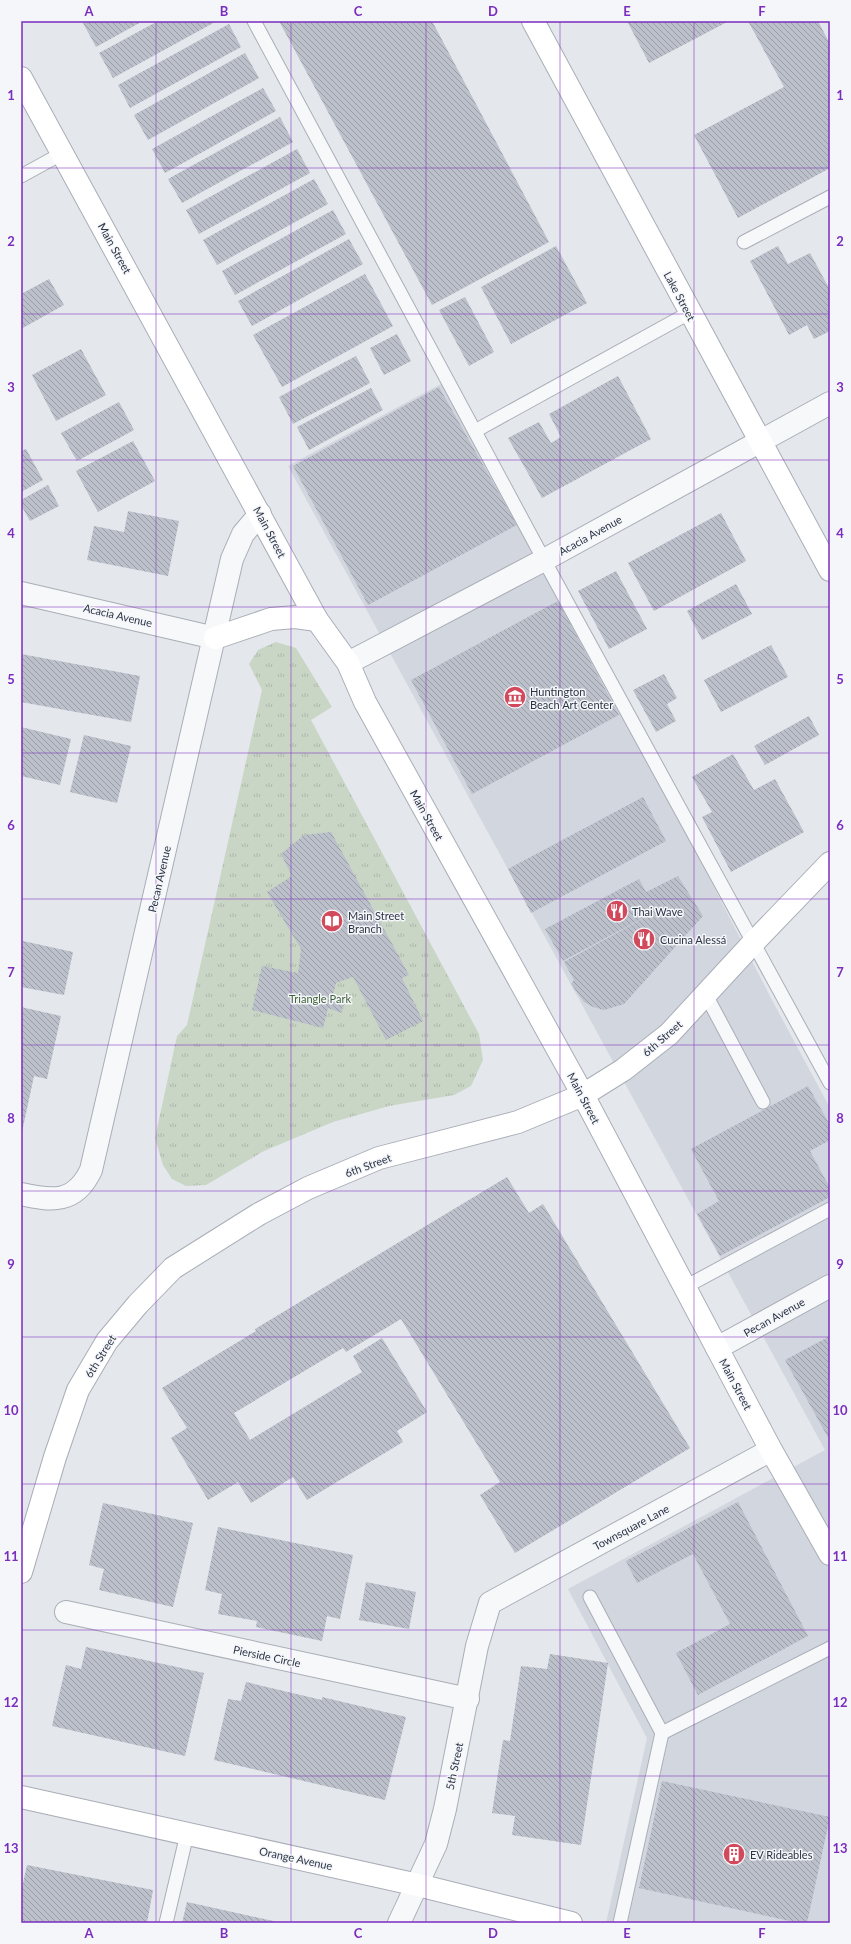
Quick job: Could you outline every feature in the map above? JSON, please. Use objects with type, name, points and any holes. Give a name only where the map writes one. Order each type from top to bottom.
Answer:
[{"type":"street","name":"Lake Street","points":[[533,21],[689,313],[830,570]]},
{"type":"street","name":"Main Street","points":[[21,78],[317,620],[348,663],[365,702],[582,1095],[772,1450],[830,1554]]},
{"type":"street","name":"Acacia Avenue","points":[[348,663],[544,560],[830,403]]},
{"type":"street","name":"Pecan Avenue","points":[[21,1194],[47,1200],[62,1199],[82,1185],[91,1170],[232,559],[242,534],[260,514]]},
{"type":"street","name":"Acacia Avenue","points":[[21,593],[215,638]]},
{"type":"street","points":[[215,638],[271,619],[295,616],[317,620]]},
{"type":"street","name":"6th Street","points":[[21,1572],[55,1457],[78,1390],[107,1341],[138,1304],[173,1268],[258,1214],[308,1188],[379,1158],[518,1122],[582,1095],[623,1070],[669,1034],[830,863]]},
{"type":"street","name":"Pecan Avenue","points":[[717,1348],[830,1286]]},
{"type":"street","name":"Townsquare Lane","points":[[490,1603],[772,1450]]},
{"type":"street","name":"5th Street","points":[[399,1923],[436,1844],[445,1809],[468,1699],[477,1646],[490,1603]]},
{"type":"street","name":"Pierside Circle","points":[[66,1612],[468,1699]]},
{"type":"street","name":"Orange Avenue","points":[[21,1796],[418,1885],[571,1923]]},
{"type":"lane","points":[[254,21],[544,560],[830,1083]]},
{"type":"lane","points":[[21,176],[63,153]]},
{"type":"lane","points":[[744,242],[830,197]]},
{"type":"lane","points":[[475,431],[689,313]]},
{"type":"lane","points":[[706,995],[763,1102]]},
{"type":"lane","points":[[684,1287],[830,1209]]},
{"type":"lane","points":[[590,1597],[662,1733],[620,1923]]},
{"type":"lane","points":[[662,1733],[830,1648]]},
{"type":"lane","points":[[166,1923],[187,1834]]},
{"type":"shaded area","points":[[452,378],[773,1002],[830,1108],[830,1923],[606,1923],[647,1738],[568,1589],[825,1450],[288,466]]},
{"type":"green space","name":"Triangle Park","points":[[276,642],[296,648],[332,707],[311,720],[479,1034],[483,1060],[471,1086],[454,1095],[389,1106],[333,1122],[264,1151],[206,1185],[186,1186],[172,1179],[163,1165],[155,1138],[177,1036],[187,1025],[262,690],[249,664],[258,650]]},
{"type":"building","points":[[87,21],[143,21],[96,47],[83,23]]},
{"type":"building","points":[[158,21],[217,21],[113,78],[99,53]]},
{"type":"building","points":[[279,21],[432,21],[549,242],[432,305]]},
{"type":"building","points":[[627,21],[729,21],[649,63]]},
{"type":"building","points":[[748,21],[818,21],[830,44],[830,168],[738,218],[694,135],[784,87]]},
{"type":"building","points":[[229,24],[241,47],[130,108],[118,85]]},
{"type":"building","points":[[245,53],[259,78],[148,140],[134,115]]},
{"type":"building","points":[[263,88],[276,111],[165,173],[152,149]]},
{"type":"building","points":[[280,117],[293,142],[182,203],[168,179]]},
{"type":"building","points":[[297,149],[310,173],[199,234],[186,210]]},
{"type":"building","points":[[314,179],[328,204],[217,265],[203,240]]},
{"type":"building","points":[[333,210],[346,234],[235,295],[222,271]]},
{"type":"building","points":[[349,239],[363,264],[252,326],[238,301]]},
{"type":"building","points":[[556,246],[587,303],[511,344],[481,287]]},
{"type":"building","points":[[778,246],[788,264],[810,253],[830,290],[830,331],[814,339],[807,325],[789,335],[750,261]]},
{"type":"building","points":[[365,274],[393,326],[282,387],[253,335]]},
{"type":"building","points":[[49,279],[64,305],[21,329],[21,294]]},
{"type":"building","points":[[465,297],[494,352],[469,366],[439,310]]},
{"type":"building","points":[[397,334],[411,361],[384,375],[370,348]]},
{"type":"building","points":[[81,349],[106,395],[56,421],[32,375]]},
{"type":"building","points":[[356,356],[370,383],[293,424],[279,397]]},
{"type":"building","points":[[618,376],[651,439],[542,498],[508,438],[539,422],[551,443],[561,437],[549,414]]},
{"type":"building","points":[[439,387],[517,525],[368,605],[293,466]]},
{"type":"building","points":[[371,388],[383,410],[309,450],[297,427]]},
{"type":"building","points":[[119,402],[134,430],[77,461],[61,433]]},
{"type":"building","points":[[133,441],[155,481],[98,512],[76,471]]},
{"type":"building","points":[[26,449],[43,480],[21,492],[21,451]]},
{"type":"building","points":[[48,485],[59,506],[30,521],[21,505],[21,500]]},
{"type":"building","points":[[128,511],[179,521],[168,576],[87,560],[94,526],[124,532]]},
{"type":"building","points":[[721,513],[746,561],[654,611],[628,563]]},
{"type":"building","points":[[616,571],[647,629],[609,649],[578,591]]},
{"type":"building","points":[[736,584],[752,614],[702,640],[687,611]]},
{"type":"building","name":"Huntington Beach Art Center","points":[[558,601],[619,715],[472,794],[411,680]]},
{"type":"building","points":[[771,645],[788,677],[721,712],[704,680]]},
{"type":"building","points":[[21,654],[140,676],[131,722],[21,702]]},
{"type":"building","points":[[664,674],[677,698],[667,704],[676,721],[656,732],[633,690]]},
{"type":"building","points":[[809,716],[819,735],[765,765],[754,746]]},
{"type":"building","points":[[21,727],[71,739],[60,785],[21,776]]},
{"type":"building","points":[[84,735],[131,746],[117,803],[70,792]]},
{"type":"building","points":[[733,754],[754,790],[775,779],[804,832],[731,872],[702,817],[712,812],[692,777]]},
{"type":"building","points":[[643,797],[666,841],[531,913],[508,869]]},
{"type":"building","name":"Main Street Branch","points":[[331,832],[409,975],[402,978],[423,1021],[386,1040],[353,977],[336,983],[333,995],[344,998],[342,1013],[328,1008],[323,1028],[252,1010],[262,966],[298,973],[301,949],[267,892],[292,876],[281,854],[304,835]]},
{"type":"building","name":"Cucina Alessá","points":[[678,876],[703,916],[624,1004],[604,1010],[593,1007],[584,1002],[571,984],[574,980],[564,962],[673,902],[563,961],[545,929],[639,879],[646,892]]},
{"type":"building","points":[[23,941],[73,952],[64,995],[21,987],[21,952]]},
{"type":"building","points":[[21,1007],[61,1016],[47,1079],[34,1076],[22,1132]]},
{"type":"building","points":[[808,1086],[830,1125],[830,1140],[810,1151],[830,1188],[830,1197],[720,1256],[697,1214],[719,1201],[691,1149]]},
{"type":"building","points":[[507,1177],[529,1213],[543,1204],[690,1448],[515,1553],[480,1495],[500,1482],[401,1319],[346,1352],[343,1348],[234,1413],[250,1440],[362,1372],[353,1356],[382,1338],[427,1412],[397,1431],[403,1442],[307,1500],[293,1477],[251,1503],[238,1482],[208,1500],[171,1438],[187,1428],[162,1388],[256,1331],[255,1329]]},
{"type":"building","points":[[830,1336],[830,1441],[785,1360]]},
{"type":"building","points":[[738,1502],[808,1636],[698,1695],[676,1653],[730,1624],[693,1554],[637,1583],[626,1561]]},
{"type":"building","points":[[103,1503],[193,1523],[173,1607],[99,1590],[104,1569],[89,1565]]},
{"type":"building","points":[[218,1527],[353,1555],[340,1619],[327,1616],[322,1641],[256,1627],[257,1621],[218,1614],[222,1594],[205,1590]]},
{"type":"building","points":[[366,1582],[416,1592],[409,1629],[359,1620]]},
{"type":"building","points":[[86,1647],[204,1673],[185,1756],[52,1726],[66,1665],[81,1669]]},
{"type":"building","points":[[550,1654],[608,1663],[581,1845],[512,1835],[515,1816],[492,1813],[503,1740],[510,1741],[521,1666],[547,1669]]},
{"type":"building","points":[[246,1682],[322,1700],[322,1697],[406,1717],[385,1800],[214,1760],[228,1699],[241,1701]]},
{"type":"building","name":"EV Rideables","points":[[662,1781],[830,1817],[807,1923],[799,1923],[639,1888]]},
{"type":"building","points":[[27,1865],[153,1890],[147,1923],[21,1923],[21,1892]]},
{"type":"building","points":[[187,1902],[278,1922],[278,1923],[182,1923]]},
{"type":"place","name":"Huntington Beach Art Center","points":[[515,697]]},
{"type":"place","name":"Thai Wave","points":[[617,911]]},
{"type":"place","name":"Main Street Branch","points":[[332,921]]},
{"type":"place","name":"Cucina Alessá","points":[[644,939]]},
{"type":"place","name":"EV Rideables","points":[[734,1854]]}]
